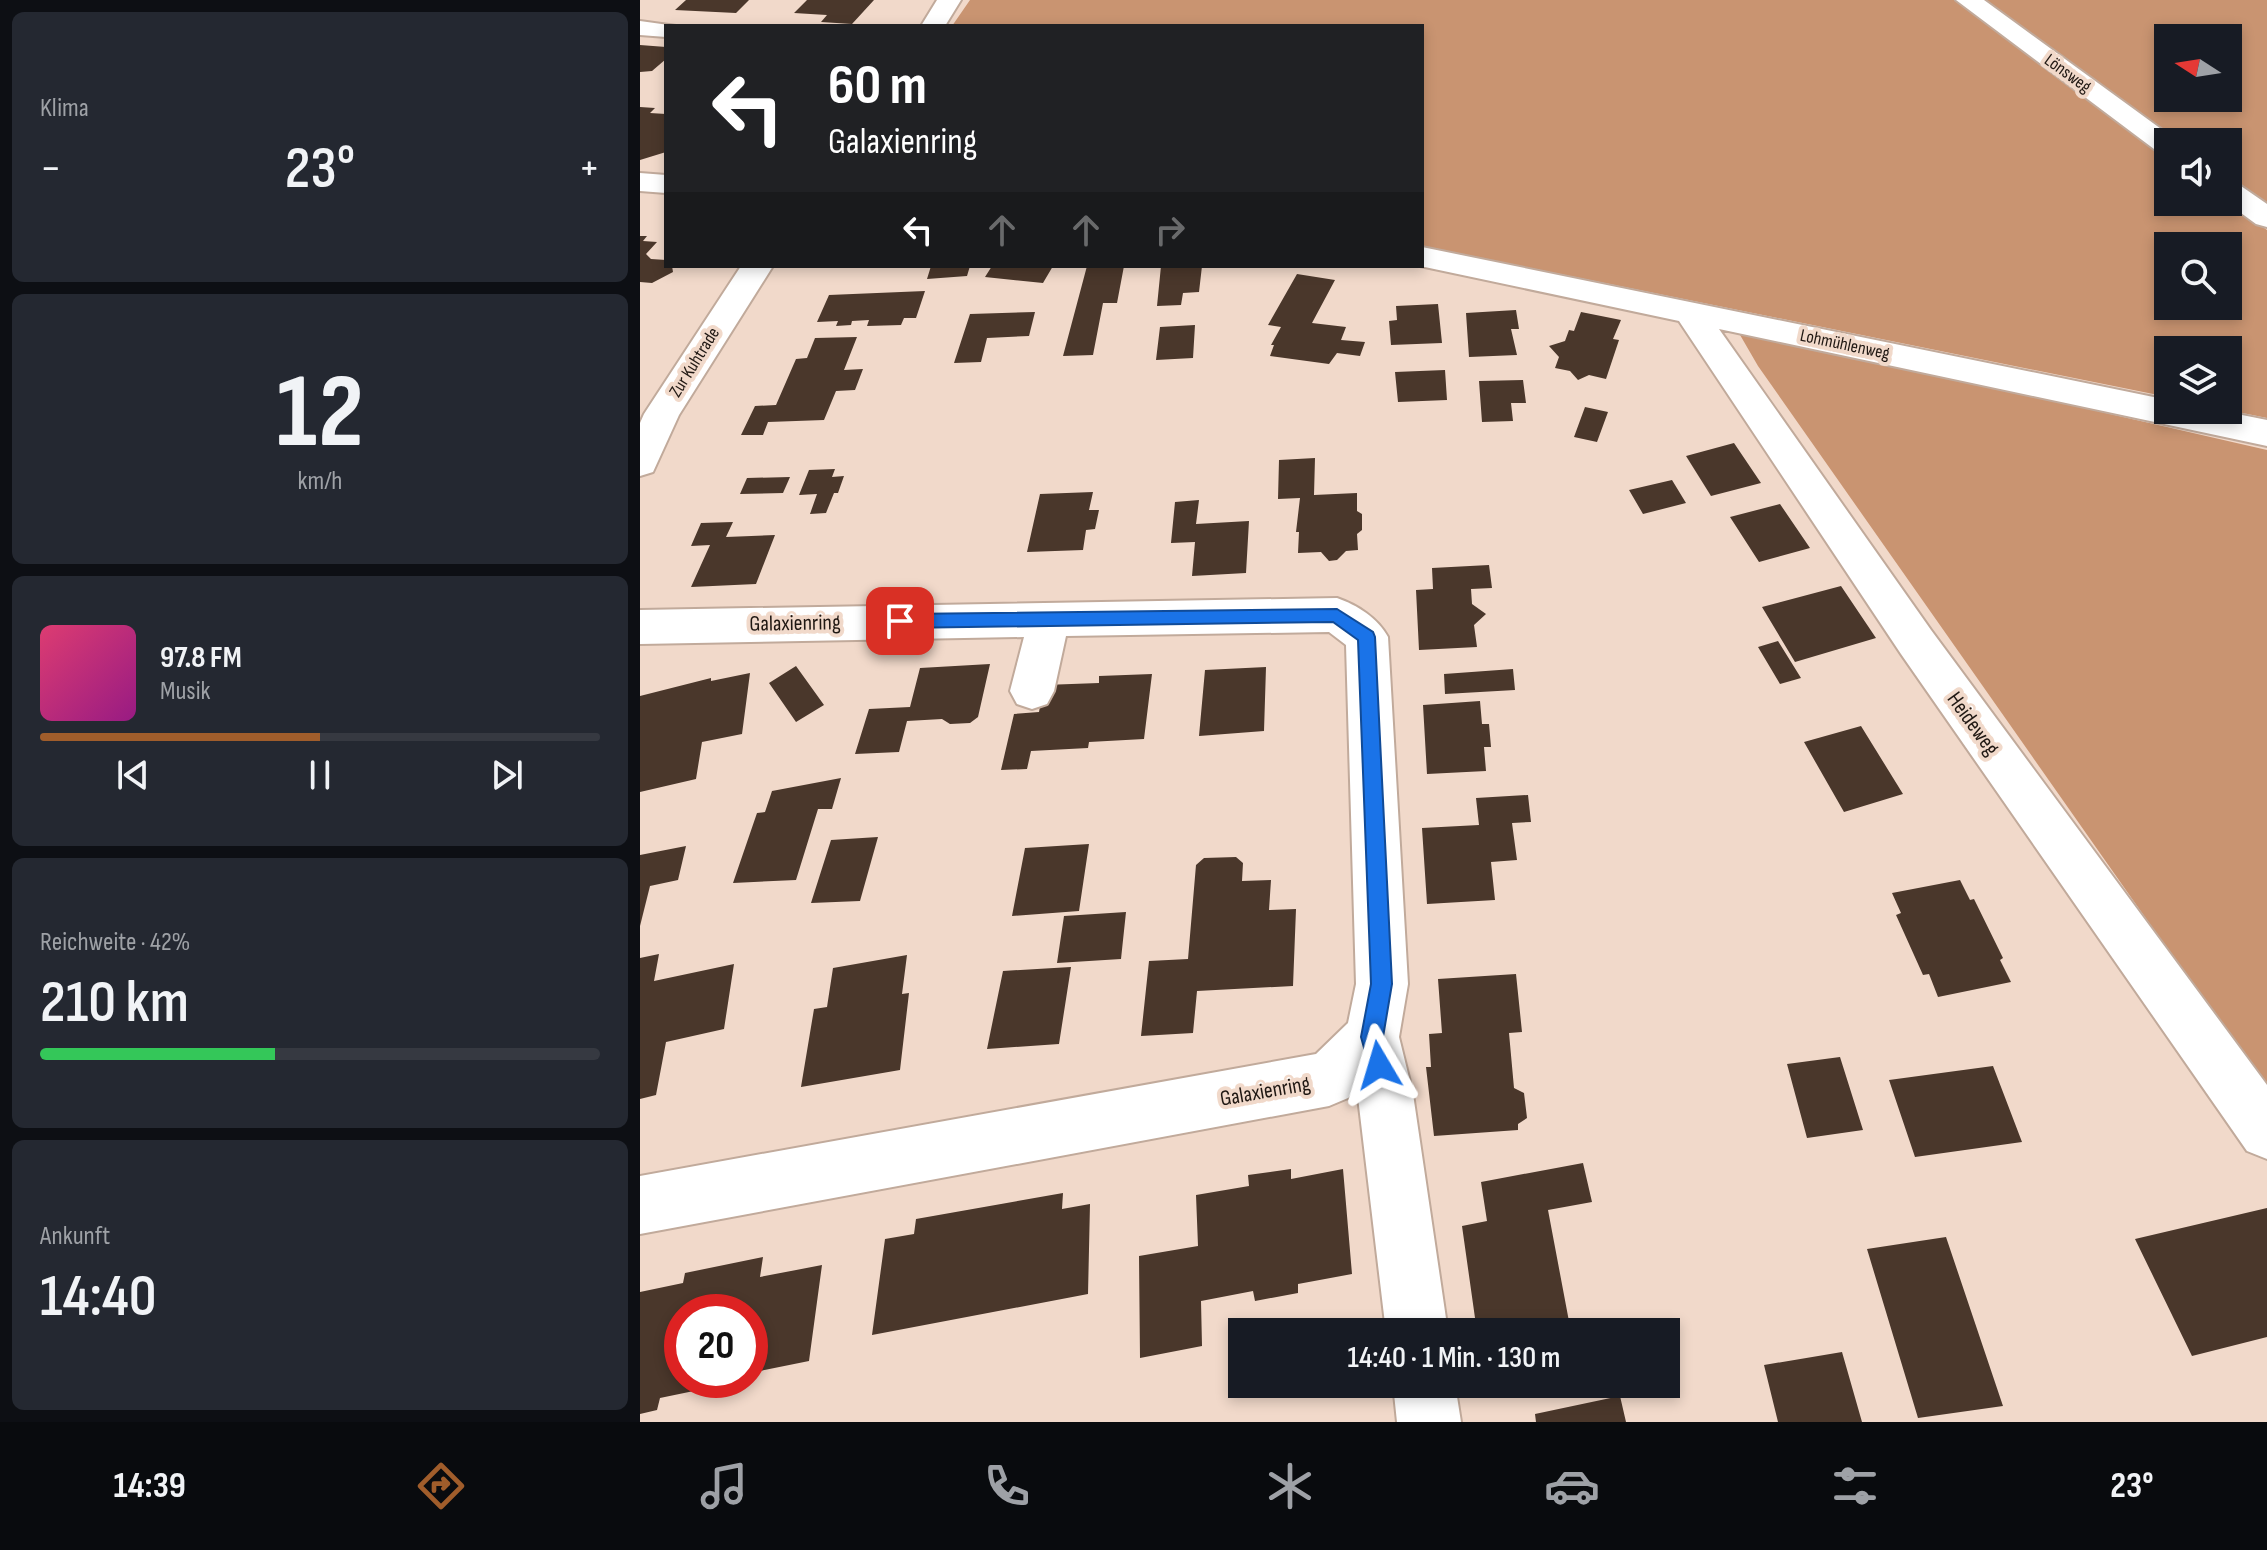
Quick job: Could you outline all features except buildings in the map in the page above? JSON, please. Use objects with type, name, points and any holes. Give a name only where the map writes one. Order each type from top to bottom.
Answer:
[{"type":"street","points":[[934,24],[949,0]]},
{"type":"street","name":"Lönsweg","points":[[1968,0],[2154,136]]},
{"type":"street","points":[[640,28],[664,30]]},
{"type":"street","points":[[640,182],[664,184]]},
{"type":"street","points":[[2242,200],[2267,218]]},
{"type":"street","name":"Lohmühlenweg","points":[[1424,257],[2267,433]]},
{"type":"street","name":"Zur Kuhtrade","points":[[640,463],[662,414],[756,268]]},
{"type":"street","name":"Heideweg","points":[[1688,310],[1916,642],[2267,1131]]},
{"type":"street","name":"Galaxienring","points":[[640,627],[658,624],[1337,615],[1367,637],[1382,984],[1372,1037],[1329,1079],[640,1205]]},
{"type":"street","points":[[1032,691],[1049,618]]},
{"type":"street","points":[[1372,1037],[1386,1094],[1415,1318]]},
{"type":"street","points":[[1426,1398],[1429,1422]]},
{"type":"shaded area","points":[[970,0],[1955,0],[2154,147],[2154,216],[2242,216],[2242,211],[2267,230],[2267,418],[2242,413],[2242,336],[2154,336],[2154,394],[1424,246],[1424,24],[953,24]]},
{"type":"shaded area","points":[[1980,0],[2267,0],[2267,210],[2242,191],[2242,128],[2155,128]]},
{"type":"shaded area","points":[[1736,328],[2267,450],[2267,1091],[1758,366]]},
{"type":"route","points":[[900,621],[1337,615],[1367,637],[1382,984],[1372,1037],[1379,1065]]}]
